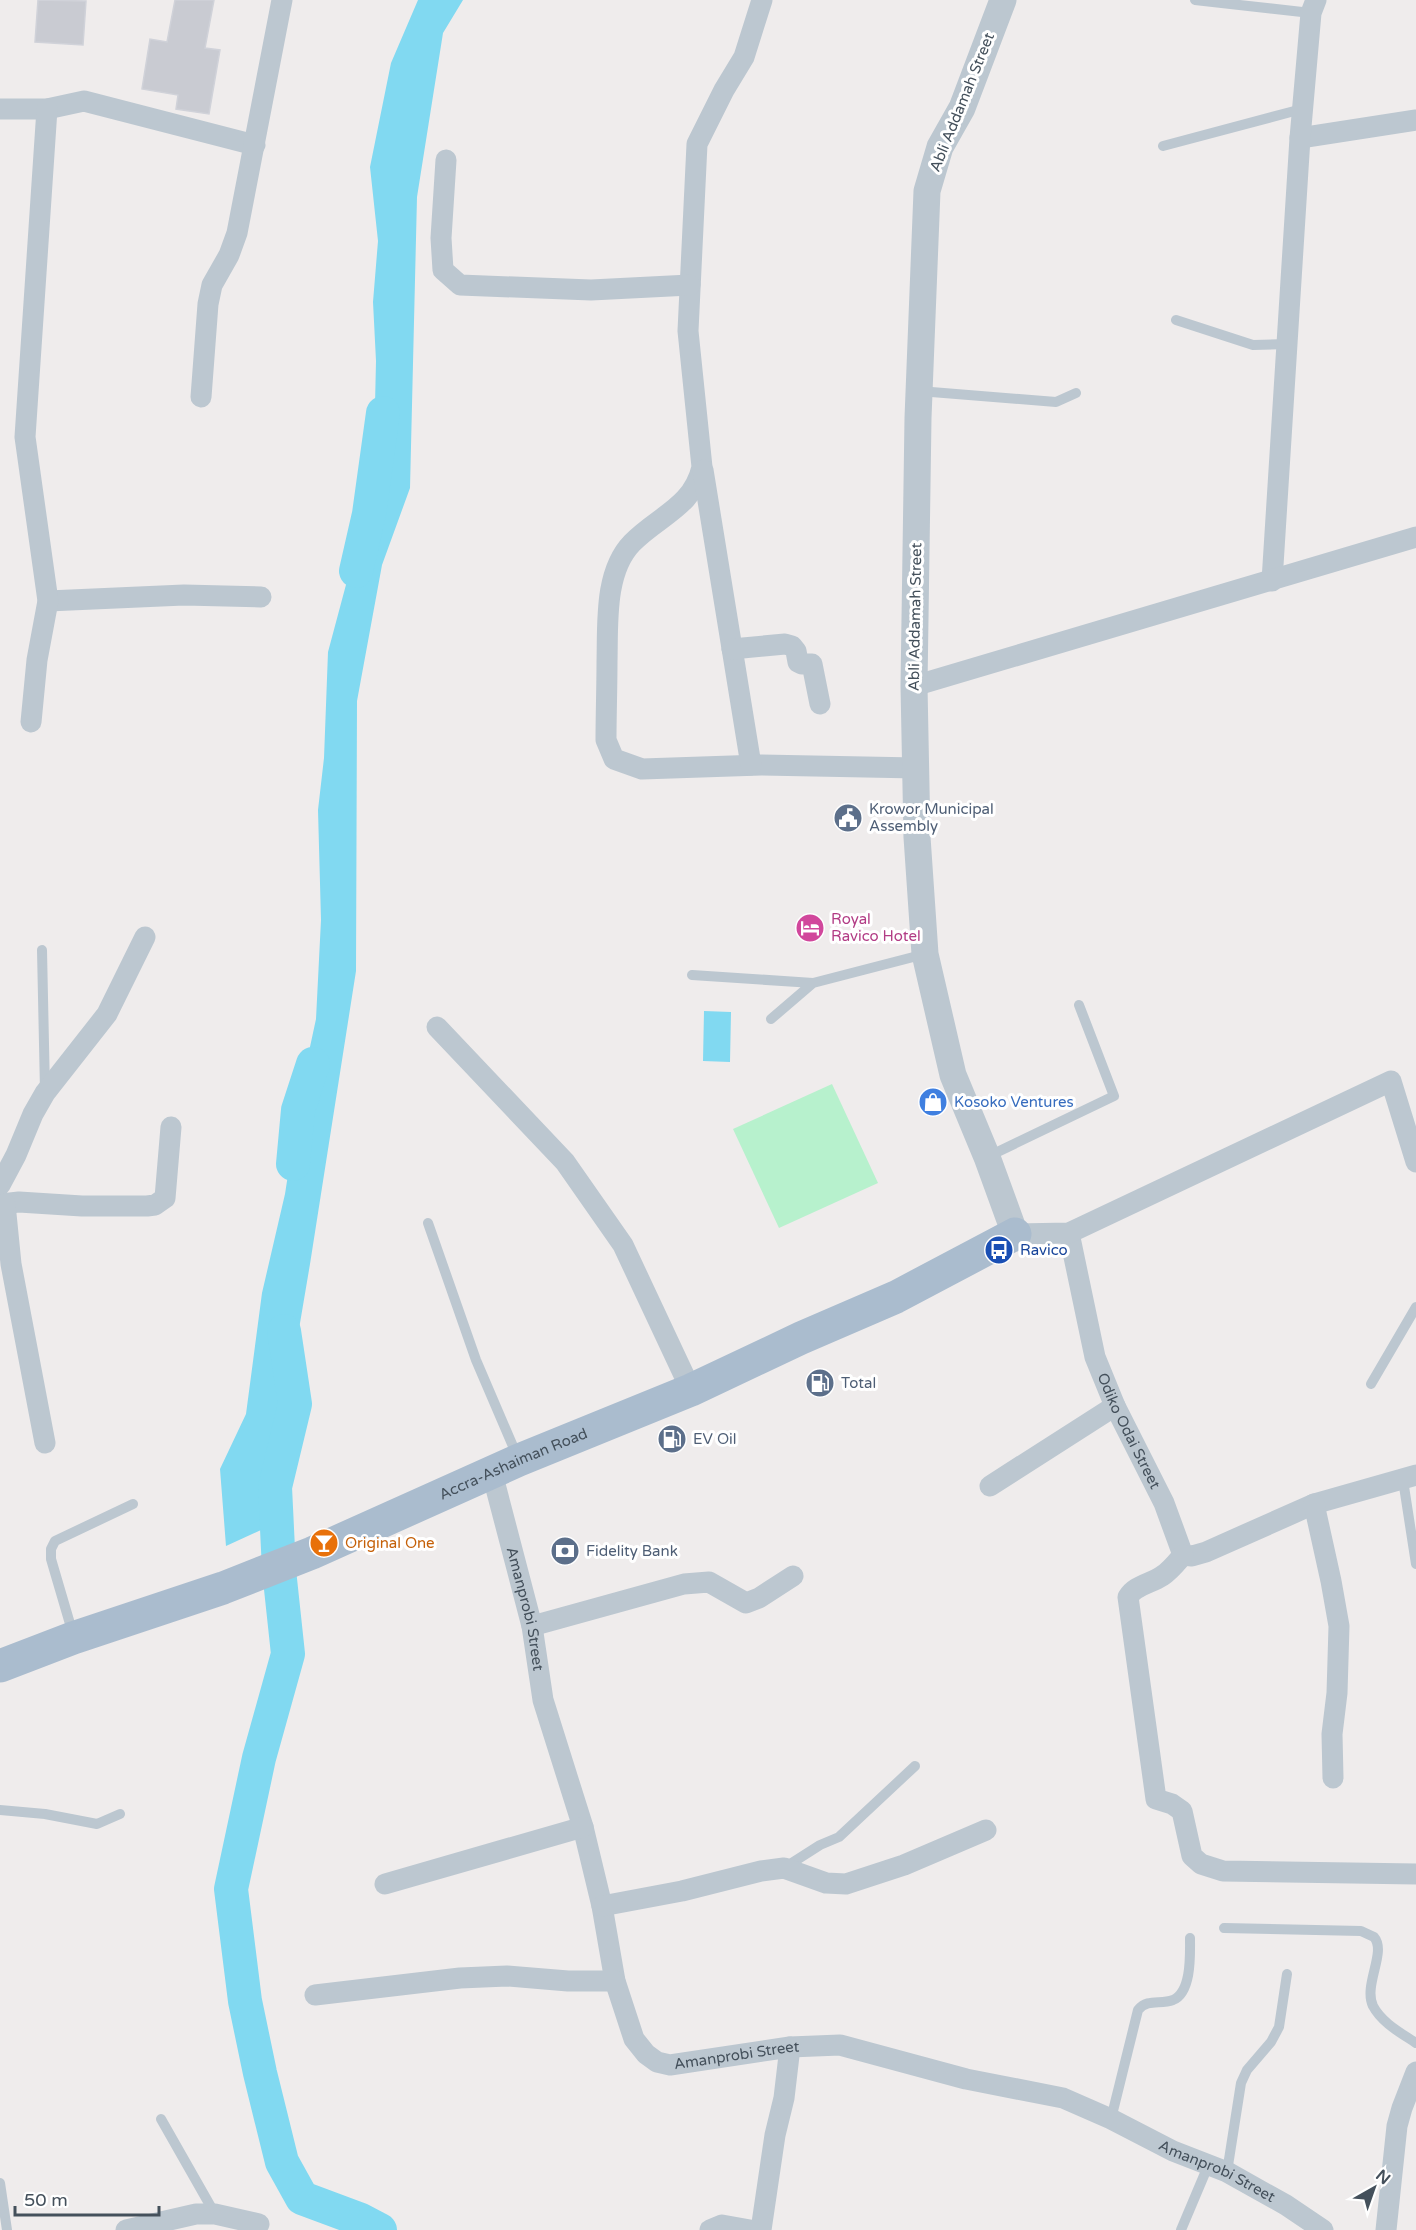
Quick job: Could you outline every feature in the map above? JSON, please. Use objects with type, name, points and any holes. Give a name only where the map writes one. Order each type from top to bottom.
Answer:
[{"type":"main road","name":"Accra-Ashaiman Road","points":[[0,1666],[73,1638],[223,1588],[312,1552],[505,1467],[691,1390],[896,1296],[1015,1234]]},
{"type":"street","points":[[201,397],[208,304],[212,285],[229,255],[237,233],[282,0]]},
{"type":"street","points":[[751,765],[702,468],[688,331],[697,144],[724,90],[744,57],[762,0]]},
{"type":"street","name":"Abli Addamah Street","points":[[1003,0],[962,108],[940,147],[927,191],[919,391],[914,686],[917,837],[925,954],[953,1075],[987,1157],[1015,1234]]},
{"type":"street","points":[[1272,581],[1300,138],[1313,6]]},
{"type":"street","points":[[0,109],[47,109],[84,101],[255,145]]},
{"type":"street","points":[[31,722],[37,660],[48,601],[25,437],[47,109]]},
{"type":"street","points":[[1300,138],[1416,120]]},
{"type":"street","points":[[446,160],[441,238],[443,270],[460,285],[591,290],[690,285]]},
{"type":"street","points":[[702,468],[699,482],[690,496],[631,544],[615,572],[608,605],[606,740],[614,759],[642,769],[751,765],[917,768]]},
{"type":"street","points":[[914,686],[1416,537]]},
{"type":"street","points":[[48,601],[184,595],[261,597]]},
{"type":"street","points":[[732,649],[785,644],[792,646],[796,651],[798,662],[812,664],[820,704]]},
{"type":"street","points":[[45,1443],[11,1264],[2,1198],[33,1114],[45,1093],[107,1014],[145,938]]},
{"type":"street","points":[[437,1027],[565,1161],[623,1245],[691,1390]]},
{"type":"street","points":[[1015,1234],[1069,1233],[1391,1081],[1416,1162]]},
{"type":"street","points":[[2,1198],[155,1205],[165,1198],[171,1127]]},
{"type":"street","name":"Odiko Odai Street","points":[[1069,1233],[1095,1357],[1115,1406],[1164,1503],[1184,1555]]},
{"type":"street","points":[[990,1486],[1115,1406]]},
{"type":"street","name":"Amanprobi Street","points":[[505,1467],[543,1700],[583,1827],[602,1906],[615,1981],[634,2039],[646,2054],[657,2062],[670,2065],[790,2048],[840,2045],[966,2079],[1063,2098],[1111,2118],[1217,2169],[1286,2205],[1323,2230]]},
{"type":"street","points":[[1409,1478],[1314,1504],[1206,1552],[1192,1556],[1184,1555],[1162,1576],[1135,1589],[1128,1597],[1156,1798],[1182,1811],[1191,1856],[1201,1864],[1223,1871],[1416,1874]]},
{"type":"street","points":[[1314,1504],[1339,1626],[1337,1693],[1332,1734],[1333,1778]]},
{"type":"street","points":[[532,1626],[684,1584],[709,1582],[746,1603],[759,1598],[793,1576]]},
{"type":"street","points":[[386,1884],[583,1827]]},
{"type":"street","points":[[602,1906],[784,1868],[826,1883],[846,1884],[904,1865],[986,1830]]},
{"type":"street","points":[[315,1995],[460,1978],[507,1976],[568,1982],[615,1981]]},
{"type":"street","points":[[761,2230],[775,2135],[784,2098],[790,2048]]},
{"type":"street","points":[[1386,2230],[1397,2126],[1416,2072]]},
{"type":"street","points":[[126,2230],[196,2214],[215,2214],[259,2224]]},
{"type":"street","points":[[710,2230],[722,2225],[750,2230]]},
{"type":"lane","points":[[1195,0],[1313,6]]},
{"type":"lane","points":[[1163,146],[1302,110]]},
{"type":"lane","points":[[1176,320],[1253,345],[1287,344]]},
{"type":"lane","points":[[919,391],[1056,402],[1076,393]]},
{"type":"lane","points":[[42,950],[45,1093]]},
{"type":"lane","points":[[692,975],[813,983],[925,954]]},
{"type":"lane","points":[[771,1019],[813,983]]},
{"type":"lane","points":[[987,1157],[1114,1096],[1079,1005]]},
{"type":"lane","points":[[428,1223],[476,1360],[505,1467]]},
{"type":"lane","points":[[1371,1384],[1416,1307]]},
{"type":"lane","points":[[1409,1478],[1416,1564]]},
{"type":"lane","points":[[73,1638],[51,1559],[51,1549],[55,1541],[133,1504]]},
{"type":"lane","points":[[784,1868],[820,1845],[839,1837],[915,1766]]},
{"type":"lane","points":[[0,1810],[45,1814],[97,1824],[120,1815]]},
{"type":"lane","points":[[1224,1928],[1361,1931],[1374,1937],[1379,1948],[1370,1991],[1373,2006],[1385,2021],[1416,2043]]},
{"type":"lane","points":[[1111,2118],[1138,2010],[1147,2002],[1173,2000],[1180,1994],[1189,1974],[1190,1938]]},
{"type":"lane","points":[[1180,2230],[1217,2169],[1241,2083],[1247,2070],[1271,2042],[1279,2027],[1287,1974]]},
{"type":"lane","points":[[161,2119],[215,2214]]},
{"type":"lane","points":[[0,2183],[7,2230]]},
{"type":"green space","points":[[832,1084],[878,1183],[779,1228],[733,1129]]},
{"type":"water","points":[[418,0],[463,0],[443,33],[417,197],[410,488],[382,565],[357,701],[356,971],[277,1459],[261,1530],[226,1546],[220,1469],[246,1414],[262,1293],[285,1194],[302,1084],[316,1019],[321,920],[318,810],[324,758],[328,652],[351,566],[381,487],[374,449],[376,361],[373,302],[378,241],[370,167],[391,63]]},
{"type":"water","points":[[704,1011],[731,1012],[730,1062],[703,1061]]},
{"type":"building","points":[[38,0],[86,1],[83,45],[35,42]]},
{"type":"building","points":[[175,0],[214,0],[205,48],[220,50],[209,114],[176,109],[178,95],[142,89],[150,39],[167,42]]},
{"type":"waterway","points":[[356,571],[369,514],[383,413]]},
{"type":"waterway","points":[[293,1164],[298,1110],[313,1064]]},
{"type":"waterway","points":[[284,1331],[295,1404],[275,1487],[279,1570],[288,1654],[259,1758],[231,1889],[245,2001],[282,2162],[302,2198],[361,2220],[380,2230]]},
{"type":"place","name":"Krowor Municipal Assembly","points":[[848,818]]},
{"type":"place","name":"Royal Ravico Hotel","points":[[810,928]]},
{"type":"place","name":"Kosoko Ventures","points":[[933,1102]]},
{"type":"place","name":"Ravico","points":[[999,1250]]},
{"type":"place","name":"Total","points":[[820,1383]]},
{"type":"place","name":"EV Oil","points":[[672,1439]]},
{"type":"place","name":"Original One","points":[[324,1543]]},
{"type":"place","name":"Fidelity Bank","points":[[565,1551]]}]
